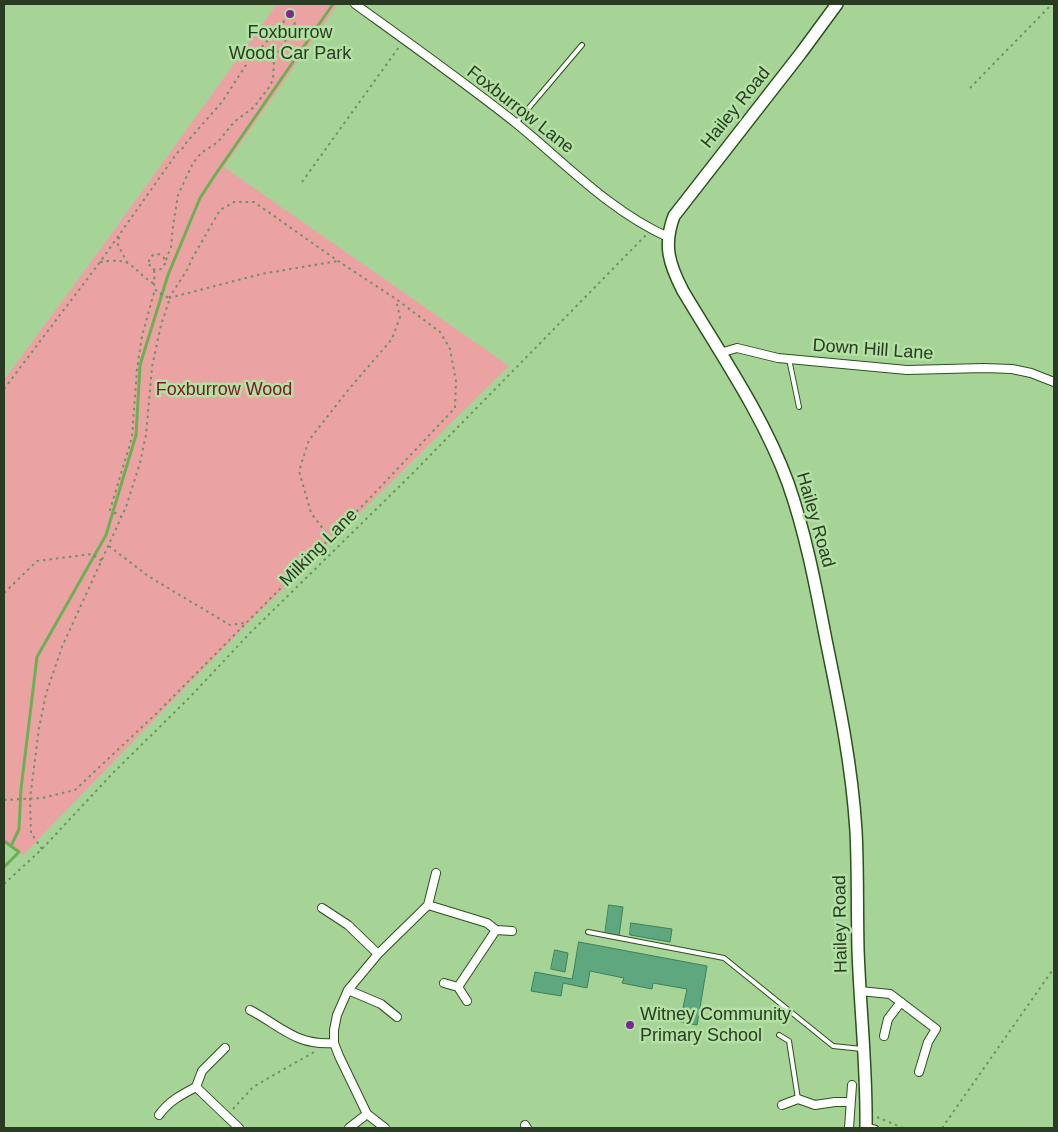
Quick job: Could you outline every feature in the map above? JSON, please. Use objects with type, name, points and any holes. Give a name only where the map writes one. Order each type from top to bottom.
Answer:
[{"type":"main road","name":"Hailey Road","points":[[838,4],[674,216],[667,246],[675,275],[762,425],[788,483],[802,529],[814,581],[844,732],[853,798],[856,832],[860,991],[866,1112],[869,1127]]},
{"type":"street","name":"Foxburrow Lane","points":[[355,4],[516,123],[614,205],[668,237]]},
{"type":"street","name":"Down Hill Lane","points":[[720,353],[737,348],[789,359],[907,370],[1012,369],[1031,373],[1054,382]]},
{"type":"street","points":[[385,1128],[367,1114],[339,1056],[334,1043],[337,1015],[348,990],[378,954],[428,905],[436,873]]},
{"type":"street","points":[[428,905],[487,923],[496,930],[512,931]]},
{"type":"street","points":[[322,908],[348,925],[378,954]]},
{"type":"street","points":[[458,987],[496,930]]},
{"type":"street","points":[[444,983],[458,987],[467,1001]]},
{"type":"street","points":[[348,990],[381,1004],[397,1017]]},
{"type":"street","points":[[860,991],[890,994],[936,1029],[928,1042],[919,1072]]},
{"type":"street","points":[[884,1036],[888,1019],[901,1002]]},
{"type":"street","points":[[250,1010],[294,1038],[313,1043],[334,1043]]},
{"type":"street","points":[[159,1115],[166,1105],[196,1088],[202,1071],[225,1048]]},
{"type":"street","points":[[849,1128],[852,1085]]},
{"type":"street","points":[[196,1088],[239,1128]]},
{"type":"street","points":[[782,1105],[798,1099],[816,1106],[835,1102],[850,1102]]},
{"type":"street","points":[[349,1128],[367,1114]]},
{"type":"lane","points":[[516,123],[582,45]]},
{"type":"lane","points":[[789,359],[799,407]]},
{"type":"lane","points":[[588,932],[724,958],[833,1046],[864,1049]]},
{"type":"lane","points":[[779,1034],[788,1041],[798,1099]]},
{"type":"path","points":[[970,88],[1052,4]]},
{"type":"path","points":[[4,389],[100,262],[177,153],[222,102],[252,57],[282,25],[287,15],[295,22],[274,59],[273,79],[270,86],[254,107],[234,122],[218,142],[201,153],[182,185],[175,205],[171,247],[164,265],[160,270],[154,270]]},
{"type":"path","points":[[302,182],[405,40]]},
{"type":"path","points":[[4,800],[30,799],[75,790],[158,712],[455,408],[456,381],[450,349],[440,332],[396,299],[254,202],[234,202],[220,210],[187,270],[168,297],[152,367],[146,435],[140,463],[122,517],[62,647],[51,677],[38,728],[30,799],[31,834],[42,849]]},
{"type":"path","name":"Milking Lane","points":[[4,884],[42,849],[112,774],[191,696],[250,633],[410,476],[652,229]]},
{"type":"path","points":[[119,236],[118,245],[127,262],[154,284]]},
{"type":"path","points":[[122,517],[110,510],[132,437],[136,369],[142,336],[155,289],[154,270],[149,263],[153,256],[159,254],[164,258],[164,265]]},
{"type":"path","points":[[100,262],[115,260],[127,262]]},
{"type":"path","points":[[155,289],[159,294],[168,297],[261,274],[338,261]]},
{"type":"path","points":[[330,538],[311,514],[298,471],[309,440],[392,339],[400,317],[396,299]]},
{"type":"path","points":[[109,546],[148,576],[230,625],[244,623]]},
{"type":"path","points":[[4,593],[37,561],[92,554],[102,561]]},
{"type":"path","points":[[942,1128],[1054,968]]},
{"type":"path","points":[[227,1117],[237,1102],[253,1087],[314,1052],[322,1044]]},
{"type":"path","points":[[866,1112],[903,1128]]},
{"type":"green space","name":"Foxburrow Wood","points":[[277,4],[338,4],[224,167],[509,366],[245,626],[23,855],[4,843],[4,380]]},
{"type":"building","points":[[609,905],[623,907],[619,936],[605,934]]},
{"type":"building","points":[[631,923],[672,929],[670,942],[630,935]]},
{"type":"building","points":[[579,942],[707,966],[697,1025],[680,1022],[687,989],[653,983],[652,989],[622,983],[624,978],[590,971],[587,988],[563,983],[561,996],[531,991],[535,972],[572,979]]},
{"type":"building","points":[[555,950],[568,953],[565,972],[551,969]]},
{"type":"waterway","points":[[11,846],[19,829],[21,789],[37,657],[106,535],[136,435],[140,365],[168,275],[200,198],[333,4]]},
{"type":"waterway","points":[[4,841],[19,852],[4,867]]},
{"type":"place","name":"Foxburrow Wood Car Park","points":[[290,14]]},
{"type":"place","name":"Witney Community Primary School","points":[[630,1025]]}]
